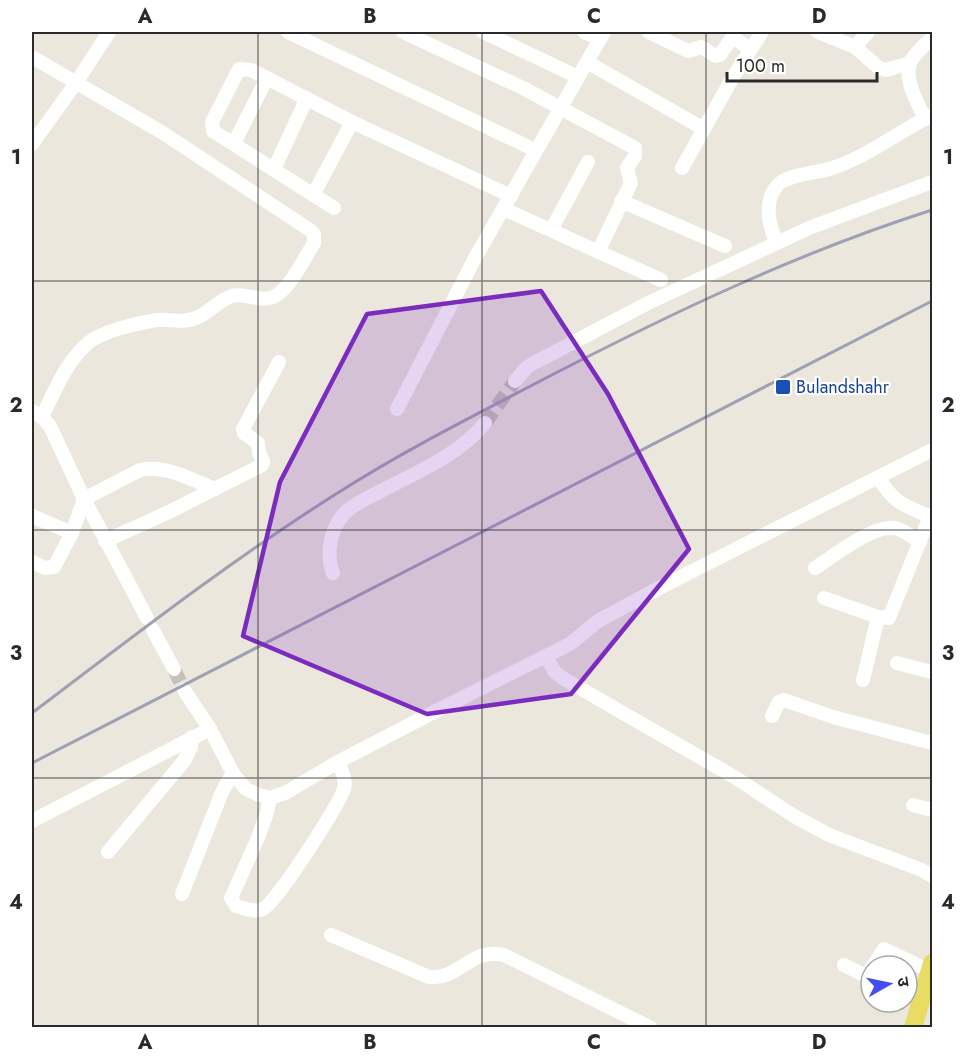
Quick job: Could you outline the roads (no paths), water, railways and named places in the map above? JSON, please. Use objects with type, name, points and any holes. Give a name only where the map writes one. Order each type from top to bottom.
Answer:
[{"type":"main road","points":[[917,1026],[931,967]]},
{"type":"street","points":[[32,144],[36,129],[76,83],[109,32]]},
{"type":"street","points":[[288,32],[535,150]]},
{"type":"street","points":[[403,32],[523,88],[635,148],[634,156],[627,168],[631,183],[598,252]]},
{"type":"street","points":[[483,32],[578,77]]},
{"type":"street","points":[[397,409],[474,258],[602,35],[584,32]]},
{"type":"street","points":[[649,32],[688,51],[701,47],[716,56],[720,55],[731,39],[736,39],[749,49]]},
{"type":"street","points":[[682,168],[749,49],[762,32]]},
{"type":"street","points":[[818,32],[855,47],[879,68],[886,70],[910,63],[933,38]]},
{"type":"street","points":[[855,47],[868,32]]},
{"type":"street","points":[[32,57],[216,167],[314,234],[315,243],[290,281],[280,293],[272,298],[230,296],[200,317],[191,320],[157,321],[118,330],[89,342],[68,368],[37,414],[50,426],[105,541],[174,669]]},
{"type":"street","points":[[587,62],[704,129]]},
{"type":"street","points":[[777,243],[770,228],[768,214],[772,195],[777,185],[784,180],[829,169],[850,161],[929,117],[912,88],[909,74],[910,63]]},
{"type":"street","points":[[334,208],[213,130],[212,126],[240,69],[267,78],[352,122],[511,196]]},
{"type":"street","points":[[234,144],[267,78]]},
{"type":"street","points":[[274,169],[307,98]]},
{"type":"street","points":[[314,195],[352,122]]},
{"type":"street","points":[[551,230],[588,162]]},
{"type":"street","points":[[515,381],[527,367],[648,303],[809,228],[933,182]]},
{"type":"street","points":[[621,201],[726,246]]},
{"type":"street","points":[[504,209],[661,280]]},
{"type":"street","points":[[105,541],[264,463],[259,453],[258,443],[244,433],[243,429],[279,362]]},
{"type":"street","points":[[333,573],[329,557],[330,548],[336,526],[343,516],[363,500],[449,455],[464,445],[485,423]]},
{"type":"street","points":[[184,690],[201,732],[234,775],[246,789],[270,798],[285,793],[338,762],[430,714],[546,657],[579,639],[598,621],[647,595],[933,450]]},
{"type":"street","points":[[32,562],[45,568],[54,567],[72,533],[84,499],[140,470],[150,467],[161,469],[214,489]]},
{"type":"street","points":[[824,598],[885,619],[892,615],[932,516],[897,502],[886,491],[879,478]]},
{"type":"street","points":[[32,516],[72,533]]},
{"type":"street","points":[[815,568],[857,541],[884,529],[899,530],[920,542]]},
{"type":"street","points":[[863,680],[878,617]]},
{"type":"street","points":[[546,657],[555,672],[564,679],[736,778],[794,816],[829,835],[933,876]]},
{"type":"street","points":[[897,663],[933,672]]},
{"type":"street","points":[[772,716],[779,702],[784,700],[833,717],[933,743]]},
{"type":"street","points":[[32,821],[201,732]]},
{"type":"street","points":[[108,852],[184,761],[201,732]]},
{"type":"street","points":[[270,798],[257,840],[231,898],[236,906],[261,910],[278,892],[317,836],[344,789],[345,782],[338,762]]},
{"type":"street","points":[[182,894],[222,792],[234,775]]},
{"type":"street","points":[[913,805],[933,810]]},
{"type":"street","points":[[331,935],[429,977],[438,978],[447,975],[484,954],[504,955],[651,1028]]},
{"type":"street","points":[[881,954],[884,949],[897,954]]},
{"type":"street","points":[[844,965],[859,972]]},
{"type":"tunnel","points":[[485,423],[515,381]]},
{"type":"tunnel","points":[[174,669],[184,690]]},
{"type":"railway","points":[[32,713],[181,600],[258,546],[361,478],[413,448],[640,330],[832,245],[932,210]]},
{"type":"railway","points":[[32,763],[932,301]]},
{"type":"place","name":"Bulandshahr","points":[[783,387]]}]
